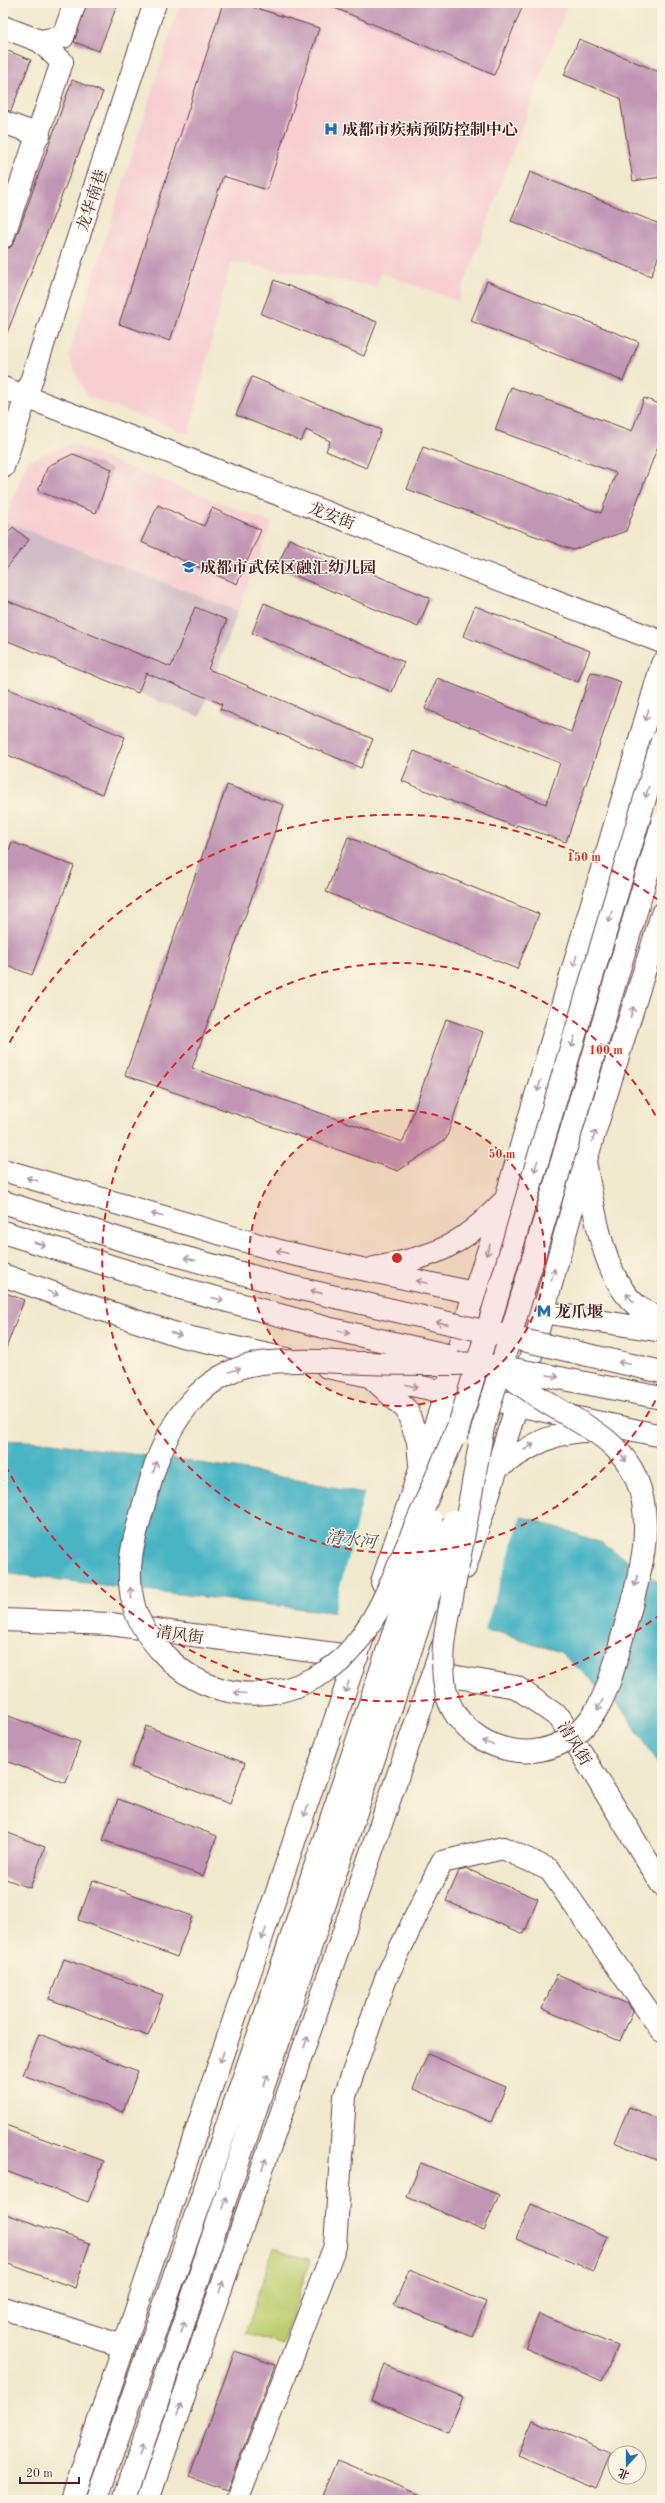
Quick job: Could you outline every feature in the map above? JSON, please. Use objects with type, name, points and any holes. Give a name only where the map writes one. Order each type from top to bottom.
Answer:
[{"type":"main road","points":[[40,41],[63,37],[75,3]]},
{"type":"main road","name":"龙华南巷","points":[[3,467],[155,3]]},
{"type":"main road","points":[[3,27],[40,41],[62,62],[39,135],[3,237]]},
{"type":"main road","points":[[3,122],[39,135]]},
{"type":"main road","name":"龙安街","points":[[3,388],[662,642]]},
{"type":"main road","points":[[72,2500],[446,1393],[474,1293],[506,1198],[662,664]]},
{"type":"main road","points":[[96,2499],[263,2022],[430,1526],[662,741]]},
{"type":"main road","points":[[124,2500],[449,1538],[662,824]]},
{"type":"main road","points":[[148,2500],[434,1673],[486,1500],[517,1404],[585,1163],[662,914]]},
{"type":"main road","points":[[585,1163],[596,1220],[606,1256],[619,1282],[639,1308],[662,1319]]},
{"type":"main road","points":[[3,1170],[283,1252],[474,1293],[542,1312],[662,1331]]},
{"type":"main road","points":[[364,1270],[432,1254],[458,1242],[479,1226],[506,1198]]},
{"type":"main road","points":[[3,1202],[132,1243],[288,1286],[662,1372]]},
{"type":"main road","points":[[3,1232],[180,1288],[331,1329],[488,1364],[662,1398]]},
{"type":"main road","points":[[3,1275],[75,1302],[182,1336],[446,1393],[517,1404],[660,1436]]},
{"type":"main road","points":[[460,1422],[372,1624],[341,1662],[294,1688],[256,1694],[232,1692],[194,1679],[177,1669],[141,1626],[133,1606],[130,1585],[133,1542],[159,1454],[187,1405],[227,1372],[258,1364],[297,1361],[488,1364],[556,1409],[591,1429],[619,1450],[635,1475],[643,1502],[645,1538],[641,1563],[609,1685],[599,1708],[581,1730],[565,1740],[541,1750],[518,1751],[496,1746],[477,1738],[460,1718],[445,1692],[442,1647],[483,1427]]},
{"type":"main road","points":[[371,1377],[407,1410],[418,1441],[419,1472]]},
{"type":"main road","points":[[496,1469],[539,1441],[563,1433],[595,1431],[660,1436]]},
{"type":"main road","name":"清风街","points":[[3,1620],[110,1624],[357,1657]]},
{"type":"main road","name":"清风街","points":[[434,1673],[516,1687],[560,1718],[662,1885]]},
{"type":"main road","points":[[237,2500],[335,2246],[345,2096],[386,1978],[442,1862],[503,1848],[550,1870],[662,2031]]},
{"type":"main road","points":[[3,2308],[123,2346]]},
{"type":"shaded area","name":"成都市疾病预防控制中心","points":[[180,3],[568,3],[458,301],[381,273],[376,287],[231,262],[189,434],[87,396],[68,357]]},
{"type":"shaded area","name":"成都市武侯区融汇幼儿园","points":[[70,444],[272,523],[238,611],[4,521],[28,460]]},
{"type":"shaded area","points":[[4,521],[238,611],[200,717],[3,641]]},
{"type":"green space","points":[[273,2248],[310,2260],[283,2345],[246,2333]]},
{"type":"water","name":"清水河","points":[[3,1440],[44,1442],[235,1468],[373,1495],[532,1519],[602,1543],[662,1585],[662,1768],[621,1707],[560,1652],[498,1632],[3,1573]]},
{"type":"pier","points":[[365,1491],[521,1516],[484,1632],[333,1614]]},
{"type":"building","points":[[87,3],[118,3],[99,51],[74,42]]},
{"type":"building","points":[[223,3],[241,3],[319,28],[267,190],[223,176],[170,341],[119,324]]},
{"type":"building","points":[[323,3],[524,3],[494,75]]},
{"type":"building","points":[[579,39],[662,73],[662,177],[633,181],[620,98],[564,75]]},
{"type":"building","points":[[3,49],[31,60],[11,111],[3,110]]},
{"type":"building","points":[[72,80],[103,92],[3,343],[3,254],[5,249],[11,247],[15,241]]},
{"type":"building","points":[[530,172],[662,225],[662,247],[651,276],[511,221]]},
{"type":"building","points":[[274,280],[377,322],[364,356],[261,314]]},
{"type":"building","points":[[487,281],[639,342],[623,381],[471,321]]},
{"type":"building","points":[[252,377],[381,430],[366,468],[326,451],[330,441],[306,430],[301,441],[236,415]]},
{"type":"building","points":[[511,387],[632,431],[644,398],[662,405],[662,435],[626,531],[573,550],[407,489],[423,447],[601,513],[616,473],[495,430]]},
{"type":"building","points":[[73,454],[112,469],[96,513],[38,491],[48,466]]},
{"type":"building","points":[[158,505],[204,526],[212,508],[261,530],[237,584],[141,542]]},
{"type":"building","points":[[13,527],[29,540],[3,572],[3,539]]},
{"type":"building","points":[[289,539],[430,598],[418,627],[277,568]]},
{"type":"building","points":[[3,599],[171,667],[195,607],[227,620],[208,669],[373,739],[361,768],[220,709],[222,704],[146,673],[138,693],[3,639]]},
{"type":"building","points":[[264,603],[404,662],[392,692],[252,633]]},
{"type":"building","points":[[475,606],[590,651],[578,682],[463,636]]},
{"type":"building","points":[[591,672],[621,682],[566,842],[517,825],[516,827],[402,781],[414,751],[546,804],[560,763],[425,709],[437,678],[571,732]]},
{"type":"building","points":[[3,687],[125,737],[102,794],[3,753]]},
{"type":"building","points":[[227,785],[284,805],[192,1068],[403,1142],[446,1019],[483,1032],[446,1139],[398,1171],[125,1075]]},
{"type":"building","points":[[348,837],[539,914],[517,969],[326,892]]},
{"type":"building","points":[[12,842],[74,866],[32,975],[3,964],[3,866]]},
{"type":"building","points":[[3,1292],[24,1300],[5,1351],[3,1350]]},
{"type":"building","points":[[3,1714],[80,1742],[66,1783],[3,1760]]},
{"type":"building","points":[[146,1726],[245,1763],[230,1804],[131,1767]]},
{"type":"building","points":[[118,1799],[217,1836],[203,1876],[103,1840]]},
{"type":"building","points":[[3,1831],[45,1847],[30,1888],[3,1878]]},
{"type":"building","points":[[467,1869],[538,1899],[524,1934],[446,1901],[459,1871]]},
{"type":"building","points":[[93,1880],[192,1916],[177,1957],[78,1920]]},
{"type":"building","points":[[64,1959],[163,1995],[148,2036],[49,1999]]},
{"type":"building","points":[[557,1974],[628,2004],[633,2011],[620,2041],[542,2009]]},
{"type":"building","points":[[39,2034],[138,2071],[123,2112],[23,2075]]},
{"type":"building","points":[[428,2054],[506,2087],[491,2122],[413,2089]]},
{"type":"building","points":[[629,2107],[662,2121],[662,2162],[614,2142]]},
{"type":"building","points":[[3,2124],[104,2161],[88,2202],[3,2170]]},
{"type":"building","points":[[421,2163],[499,2195],[484,2230],[407,2197]]},
{"type":"building","points":[[531,2204],[608,2237],[594,2271],[516,2239]]},
{"type":"building","points":[[3,2213],[90,2243],[75,2288],[3,2262]]},
{"type":"building","points":[[409,2270],[486,2302],[472,2337],[394,2305]]},
{"type":"building","points":[[539,2314],[617,2346],[602,2381],[525,2348]]},
{"type":"building","points":[[235,2351],[275,2365],[227,2491],[189,2477]]},
{"type":"building","points":[[385,2365],[463,2397],[448,2432],[371,2400]]},
{"type":"building","points":[[533,2420],[607,2451],[607,2462],[596,2488],[518,2455]]},
{"type":"building","points":[[337,2460],[433,2500],[335,2500],[322,2495]]},
{"type":"place","name":"成都市疾病预防控制中心","points":[[331,129]]},
{"type":"place","name":"成都市武侯区融汇幼儿园","points":[[189,567]]},
{"type":"place","name":"龙爪堰","points":[[544,1311]]}]
